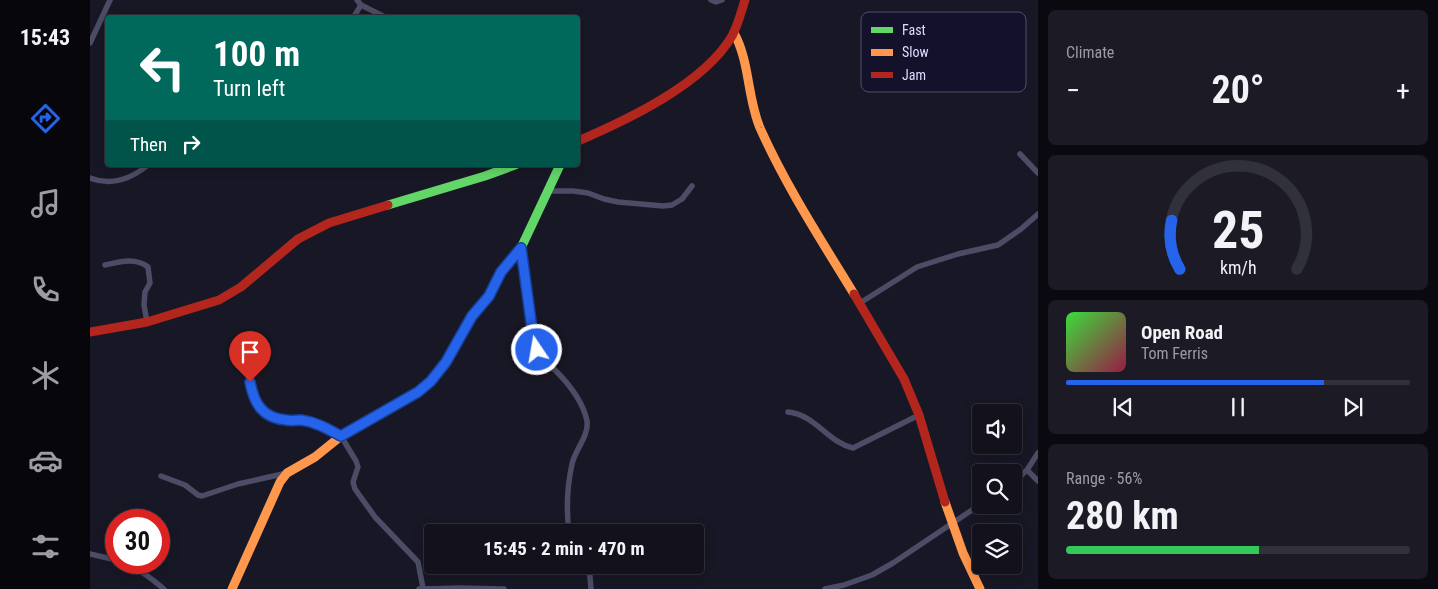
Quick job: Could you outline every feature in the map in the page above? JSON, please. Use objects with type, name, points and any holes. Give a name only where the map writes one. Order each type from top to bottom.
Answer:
[{"type":"street","points":[[90,43],[110,0]]},
{"type":"street","points":[[711,0],[716,2],[722,0]]},
{"type":"street","points":[[580,141],[638,112],[683,86],[708,67],[734,33],[743,11],[745,0]]},
{"type":"street","points":[[354,15],[359,2],[382,15]]},
{"type":"street","points":[[734,33],[741,46],[751,100],[760,127],[803,210],[904,379],[919,415],[963,553],[980,589]]},
{"type":"street","points":[[1020,154],[1038,173]]},
{"type":"street","points":[[90,178],[102,182],[117,181],[137,174],[146,167]]},
{"type":"street","points":[[90,332],[147,322],[219,300],[241,286],[298,239],[329,223],[510,167]]},
{"type":"street","points":[[161,476],[185,485],[202,496],[238,484],[287,473],[315,457],[341,436],[411,396],[431,381],[446,362],[472,316],[489,296],[501,272],[521,248],[550,191],[559,167]]},
{"type":"street","points":[[550,191],[573,191],[588,193],[618,202],[663,206],[672,205],[682,199],[692,186]]},
{"type":"street","points":[[860,303],[917,267],[958,254],[998,245],[1022,229],[1038,214]]},
{"type":"street","points":[[521,248],[533,336],[537,350],[544,361],[571,386],[577,396],[586,421],[587,428],[572,462],[567,493],[568,524]]},
{"type":"street","points":[[105,265],[120,261],[131,261],[141,262],[148,267],[150,283],[145,292],[144,305],[147,322]]},
{"type":"street","points":[[247,370],[252,394],[259,407],[270,416],[285,420],[303,420],[325,426],[341,436],[356,461],[358,468],[353,482],[355,489],[376,517],[418,562],[423,588]]},
{"type":"street","points":[[788,412],[798,413],[809,418],[844,446],[853,448],[919,415]]},
{"type":"street","points":[[1022,475],[1038,453]]},
{"type":"street","points":[[1027,470],[1038,481]]},
{"type":"street","points":[[232,589],[280,482],[287,473]]},
{"type":"street","points":[[825,589],[844,585],[872,575],[972,510]]},
{"type":"street","points":[[90,554],[105,557]]},
{"type":"street","points":[[145,574],[164,589]]},
{"type":"street","points":[[590,574],[591,589]]},
{"type":"street","points":[[419,589],[504,589]]},
{"type":"traffic: fast","points":[[388,205],[510,167]]},
{"type":"traffic: fast","points":[[496,282],[501,272],[521,248],[559,167]]},
{"type":"traffic: slow","points":[[734,33],[743,56],[756,116],[770,150],[792,192],[854,294]]},
{"type":"traffic: slow","points":[[232,589],[280,482],[287,473],[315,457],[341,436],[418,392],[431,381],[446,362],[472,316],[489,296],[496,282]]},
{"type":"traffic: slow","points":[[945,502],[963,553],[980,589]]},
{"type":"traffic: jam","points":[[580,140],[663,99],[703,70],[732,36],[745,0]]},
{"type":"traffic: jam","points":[[90,332],[147,322],[219,300],[241,287],[298,239],[329,223],[388,205]]},
{"type":"traffic: jam","points":[[854,294],[904,379],[919,415],[945,502]]},
{"type":"route","points":[[250,382],[252,394],[259,407],[270,416],[285,420],[303,420],[325,426],[341,436],[418,392],[431,381],[446,362],[472,316],[489,296],[501,272],[521,248],[533,336],[537,350]]}]
